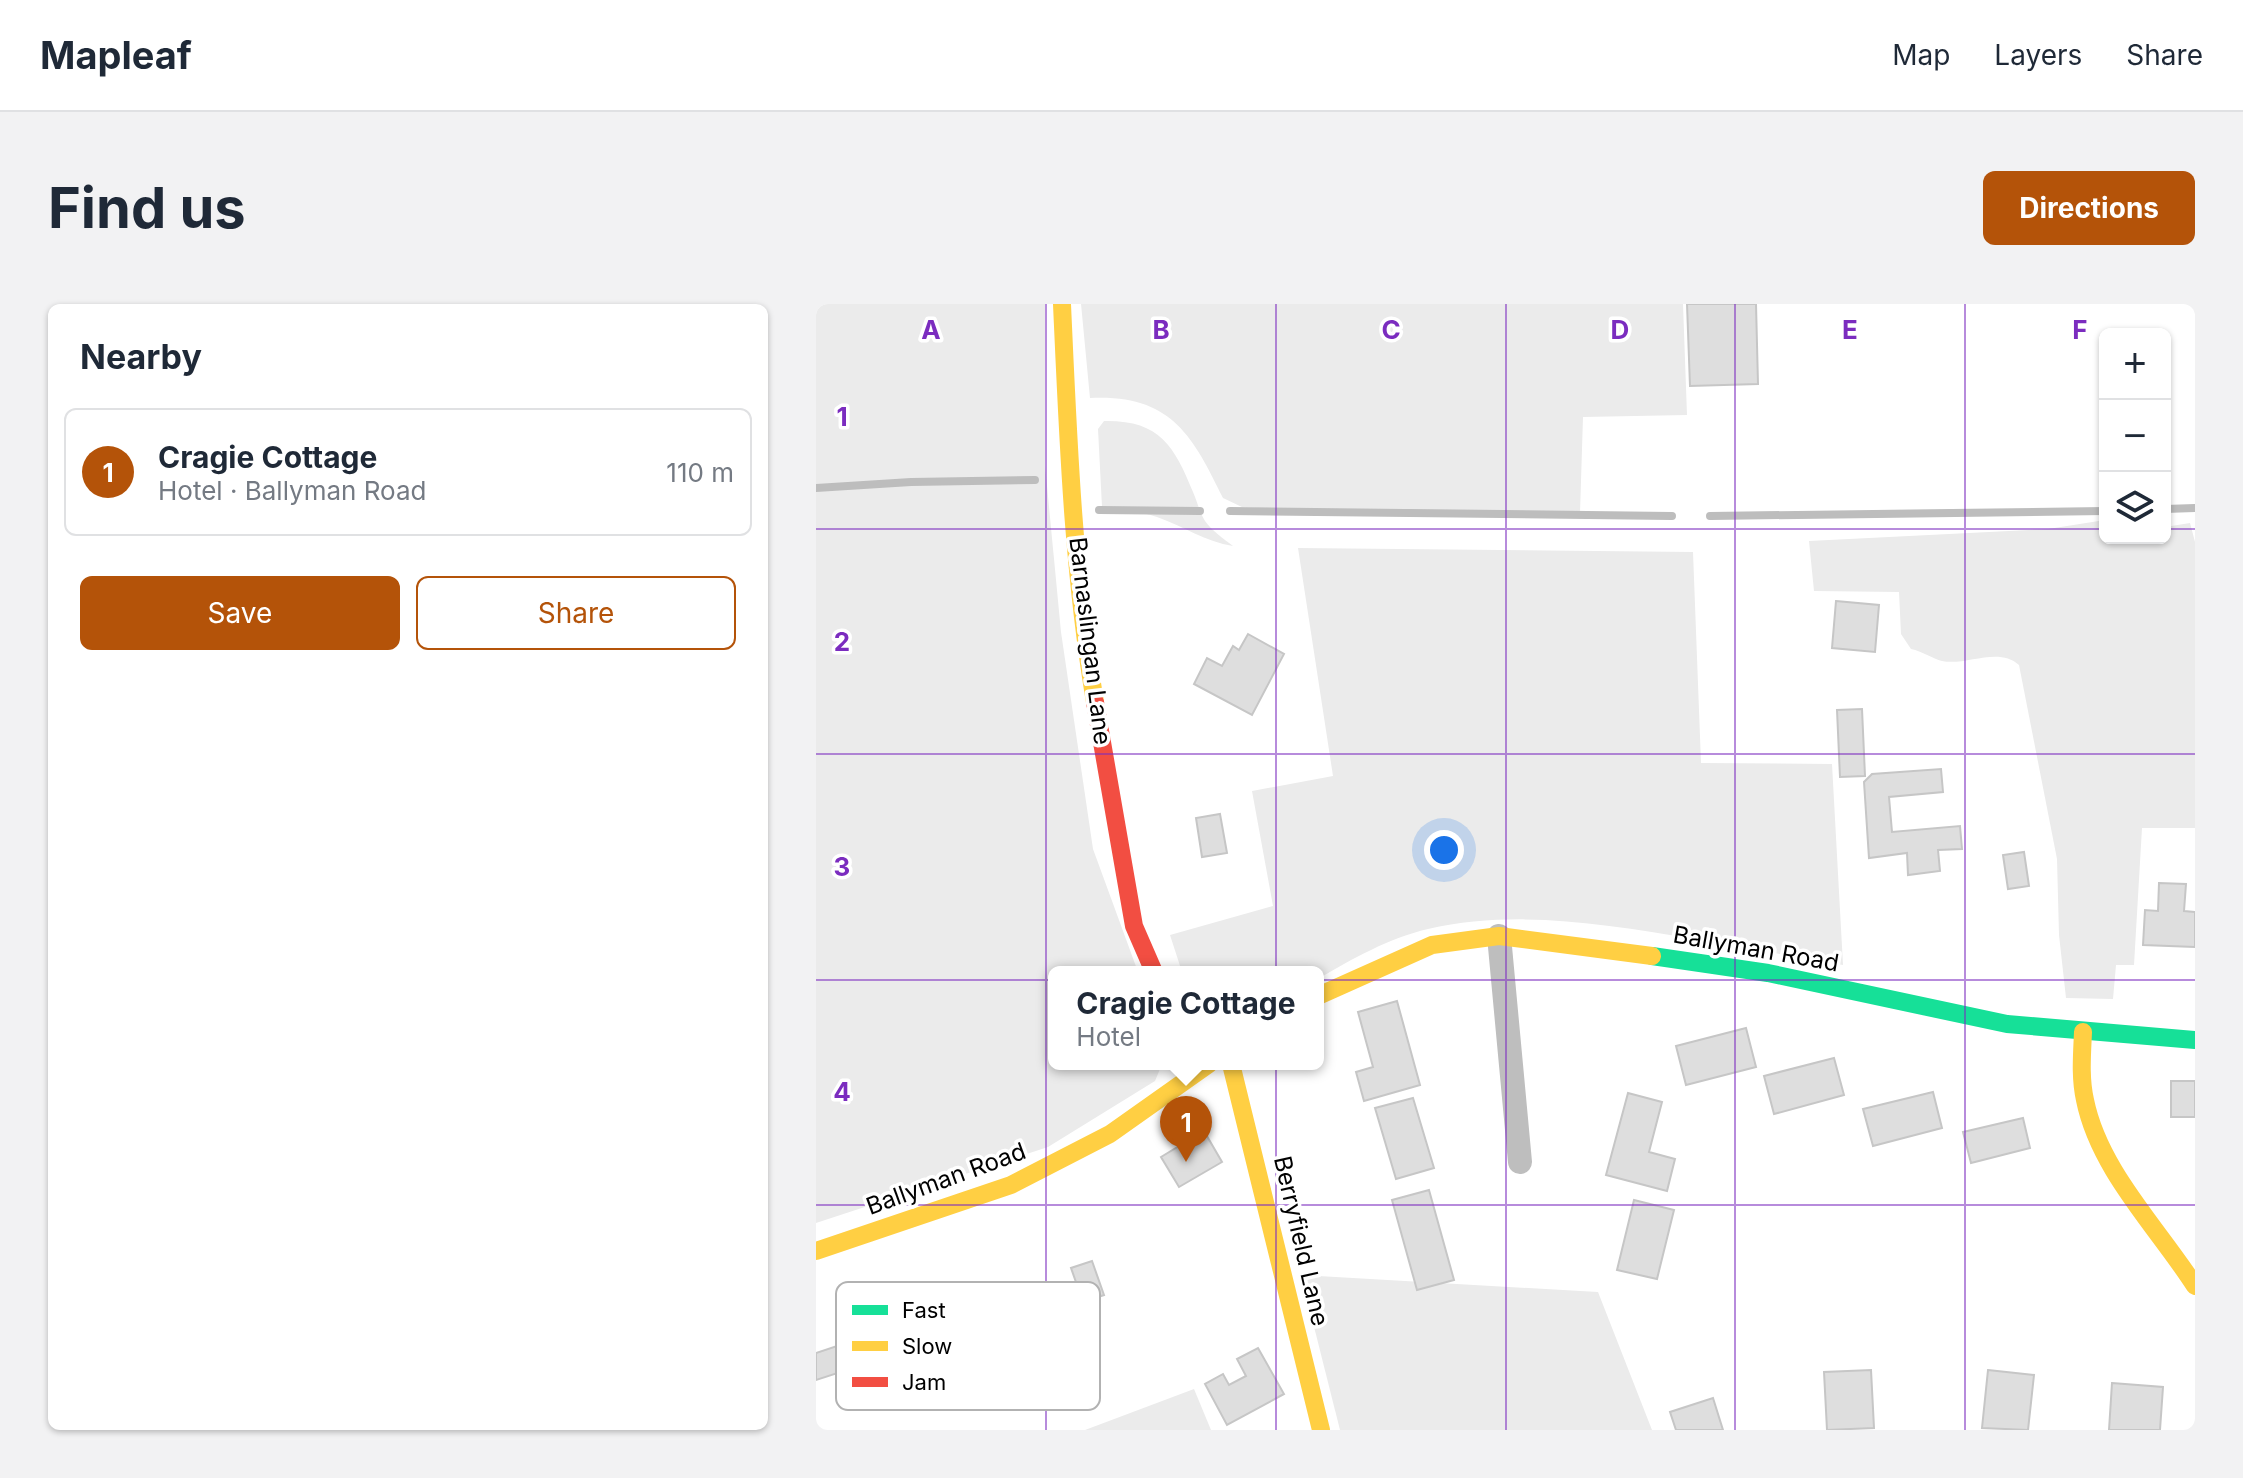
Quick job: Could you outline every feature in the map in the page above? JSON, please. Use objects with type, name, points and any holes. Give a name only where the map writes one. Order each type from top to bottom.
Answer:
[{"type":"street","name":"Barnaslingan Lane","points":[[1062,304],[1071,492],[1089,666],[1134,926],[1151,966]]},
{"type":"street","name":"Ballyman Road","points":[[1324,993],[1432,945],[1499,936],[1768,973],[2007,1024],[2195,1040]]},
{"type":"street","points":[[1499,936],[1520,1162]]},
{"type":"street","points":[[2083,1032],[2082,1069],[2088,1112],[2112,1164],[2195,1286]]},
{"type":"street","name":"Ballyman Road","points":[[816,1251],[1011,1185],[1110,1134],[1196,1070]]},
{"type":"street","name":"Berryfield Lane","points":[[1232,1070],[1321,1430]]},
{"type":"shaded area","points":[[816,304],[1045,304],[1045,465],[1061,632],[1093,849],[1136,966],[1048,966],[1048,1070],[1160,1070],[1155,1081],[1048,1147],[816,1223]]},
{"type":"shaded area","points":[[1081,304],[1683,304],[1687,415],[1583,417],[1580,513],[1242,507],[1223,498],[1200,455],[1175,422],[1140,403],[1090,398]]},
{"type":"shaded area","points":[[1104,421],[1138,425],[1162,438],[1179,461],[1205,521],[1233,546],[1150,515],[1102,507],[1098,429]]},
{"type":"shaded area","points":[[2099,521],[2099,544],[2171,544],[2171,526],[2190,523],[2195,542],[2195,828],[2142,828],[2134,965],[2116,965],[2113,999],[2066,998],[2059,935],[2057,859],[2019,665],[2002,657],[1942,661],[1911,649],[1901,634],[1899,592],[1814,591],[1809,541],[2048,529]]},
{"type":"shaded area","points":[[1298,548],[1693,552],[1701,763],[1832,764],[1843,965],[1628,928],[1528,919],[1461,923],[1413,933],[1371,950],[1324,976],[1324,966],[1180,966],[1170,935],[1273,906],[1252,791],[1333,776]]},
{"type":"shaded area","points":[[1301,1275],[1598,1292],[1652,1430],[1340,1430]]},
{"type":"shaded area","points":[[1194,1389],[1211,1430],[1085,1430]]},
{"type":"building","points":[[1687,304],[1756,304],[1758,384],[1690,386]]},
{"type":"building","points":[[1836,601],[1879,605],[1875,652],[1832,648]]},
{"type":"building","points":[[1248,634],[1284,654],[1252,715],[1194,684],[1207,658],[1222,666],[1233,646],[1239,650]]},
{"type":"building","points":[[1862,709],[1865,776],[1840,777],[1837,710]]},
{"type":"building","points":[[1941,769],[1943,792],[1889,797],[1892,832],[1960,826],[1962,849],[1938,850],[1940,871],[1908,875],[1907,853],[1869,858],[1864,782],[1872,774]]},
{"type":"building","points":[[1220,814],[1227,853],[1202,857],[1196,818]]},
{"type":"building","points":[[2024,852],[2029,886],[2008,889],[2003,855]]},
{"type":"building","points":[[2159,883],[2186,884],[2184,911],[2195,912],[2195,947],[2143,945],[2145,910],[2158,911]]},
{"type":"building","points":[[1397,1001],[1420,1085],[1364,1101],[1356,1072],[1373,1067],[1358,1012]]},
{"type":"building","points":[[1746,1028],[1756,1067],[1686,1085],[1676,1046]]},
{"type":"building","points":[[1834,1058],[1844,1095],[1774,1114],[1764,1076]]},
{"type":"building","points":[[2171,1081],[2195,1081],[2195,1117],[2171,1117]]},
{"type":"building","points":[[1933,1092],[1942,1128],[1873,1146],[1863,1109]]},
{"type":"building","points":[[1628,1093],[1662,1102],[1649,1152],[1675,1159],[1667,1191],[1606,1175]]},
{"type":"building","points":[[1413,1098],[1434,1168],[1396,1179],[1375,1108]]},
{"type":"building","points":[[2023,1118],[2030,1148],[1971,1163],[1963,1132]]},
{"type":"building","points":[[1204,1131],[1222,1162],[1179,1187],[1161,1157]]},
{"type":"building","points":[[1429,1190],[1454,1280],[1417,1290],[1392,1200]]},
{"type":"building","points":[[1634,1200],[1674,1210],[1657,1279],[1617,1270]]},
{"type":"building","points":[[1092,1261],[1099,1282],[1076,1282],[1071,1268]]},
{"type":"building","points":[[836,1346],[836,1374],[816,1380],[816,1353]]},
{"type":"building","points":[[1258,1348],[1284,1394],[1227,1425],[1205,1384],[1223,1374],[1229,1385],[1246,1376],[1237,1359]]},
{"type":"building","points":[[1871,1370],[1874,1428],[1827,1430],[1824,1372]]},
{"type":"building","points":[[1988,1370],[2034,1375],[2028,1430],[1982,1428]]},
{"type":"building","points":[[2112,1383],[2163,1387],[2160,1430],[2109,1430]]},
{"type":"building","points":[[1713,1398],[1723,1430],[1676,1430],[1670,1412]]},
{"type":"waterway","points":[[816,488],[911,482],[1035,480]]},
{"type":"waterway","points":[[2171,509],[2195,508]]},
{"type":"waterway","points":[[1099,510],[1200,511]]},
{"type":"waterway","points":[[1230,511],[1672,516]]},
{"type":"waterway","points":[[1710,516],[2099,511]]},
{"type":"traffic: fast","points":[[1652,956],[1768,973],[2007,1024],[2195,1040]]},
{"type":"traffic: slow","points":[[1062,304],[1076,554],[1095,702]]},
{"type":"traffic: slow","points":[[1324,993],[1432,945],[1499,936],[1652,956]]},
{"type":"traffic: slow","points":[[2083,1032],[2083,1092],[2092,1126],[2131,1198],[2195,1286]]},
{"type":"traffic: slow","points":[[816,1251],[1011,1185],[1110,1134],[1201,1070]]},
{"type":"traffic: slow","points":[[1232,1070],[1321,1430]]},
{"type":"traffic: jam","points":[[1095,702],[1134,926],[1151,966]]},
{"type":"place","name":"Cragie Cottage","points":[[1186,1162]]}]
